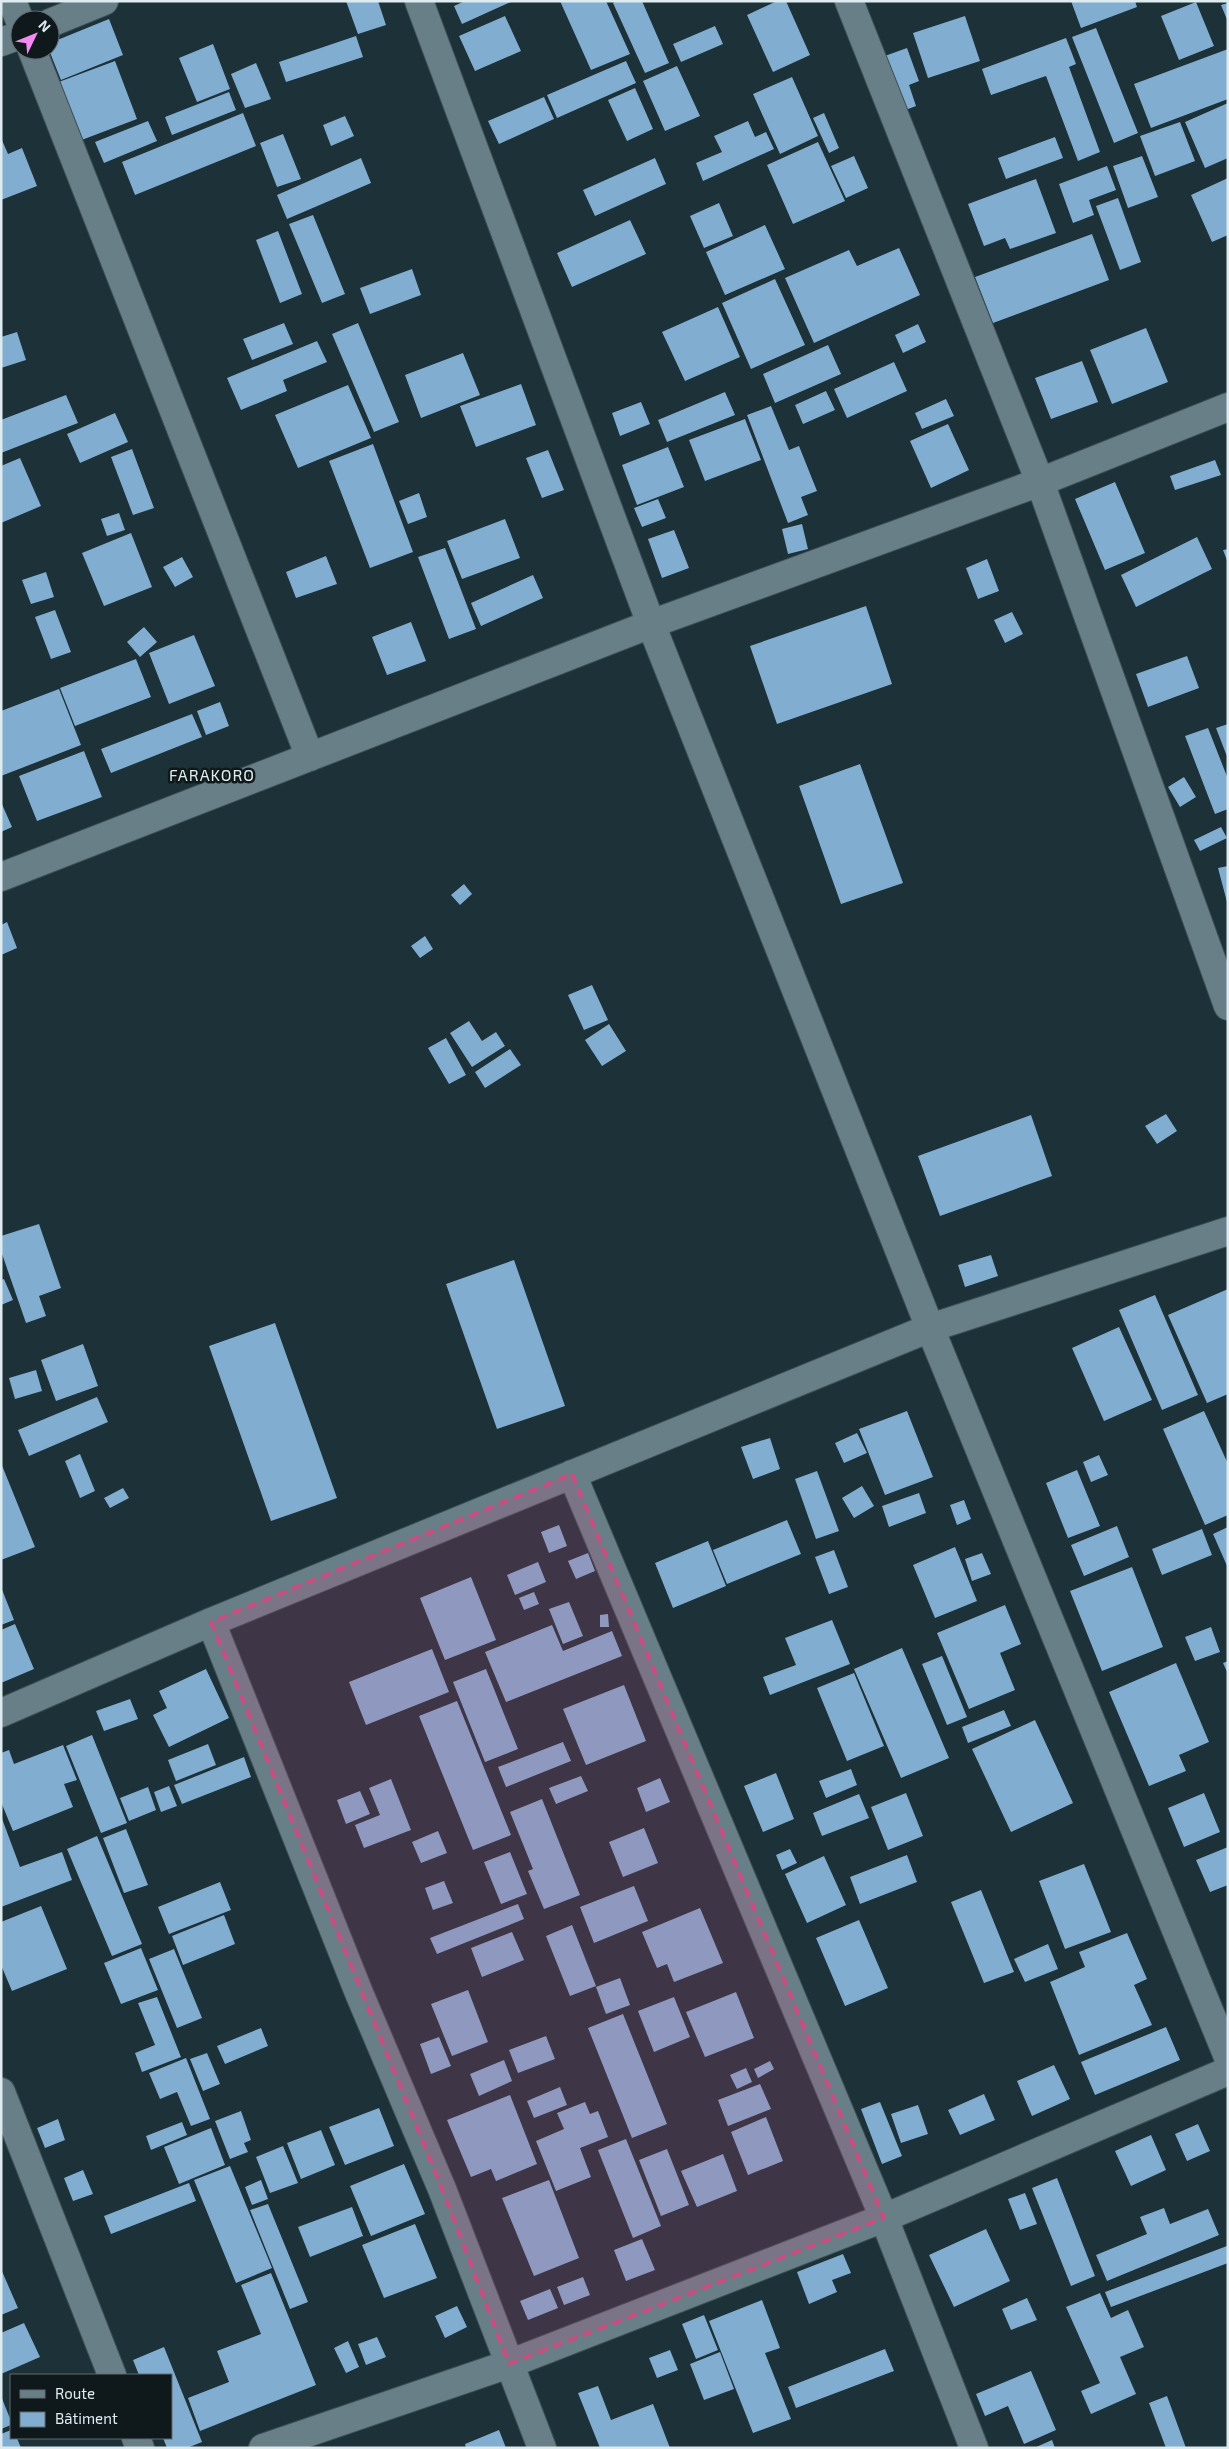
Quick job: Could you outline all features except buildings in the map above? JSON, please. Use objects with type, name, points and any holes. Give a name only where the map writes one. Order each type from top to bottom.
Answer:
[{"type":"street","points":[[60,19],[104,1]]},
{"type":"street","points":[[418,1],[651,624],[930,1328],[1228,2057]]},
{"type":"street","points":[[849,1],[1040,482],[1228,1006]]},
{"type":"street","points":[[36,60],[310,757]]},
{"type":"street","points":[[1,877],[651,624],[1040,482],[1228,407]]},
{"type":"street","points":[[1,1713],[211,1622],[930,1328],[1228,1231]]},
{"type":"street","points":[[572,1474],[884,2218],[974,2448]]},
{"type":"street","points":[[211,1622],[359,1993],[442,2189],[542,2448]]},
{"type":"street","points":[[263,2448],[509,2364],[884,2218],[1228,2072]]},
{"type":"street","points":[[1,2092],[112,2374]]},
{"type":"highlighted area","points":[[572,1474],[884,2218],[509,2364],[442,2189],[211,1622]]},
{"type":"district","name":"FARAKORO","points":[[212,775]]}]
